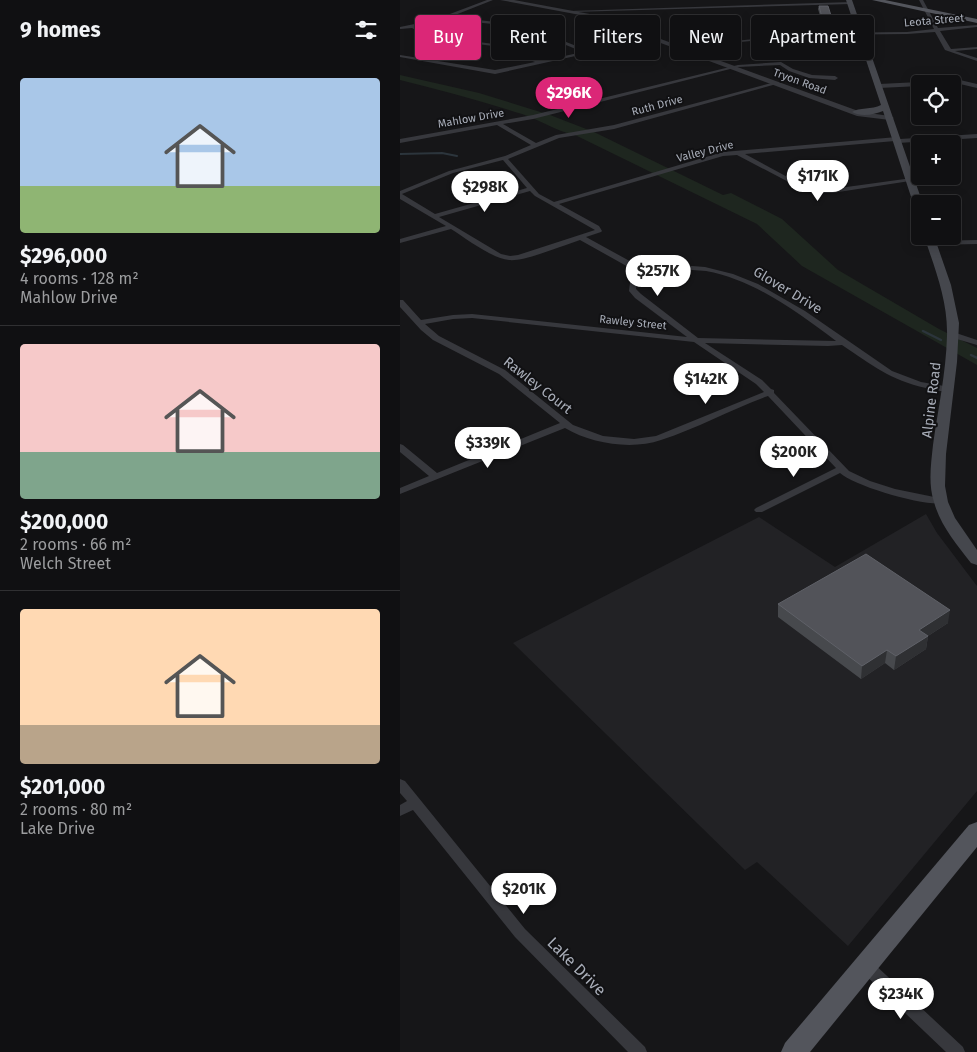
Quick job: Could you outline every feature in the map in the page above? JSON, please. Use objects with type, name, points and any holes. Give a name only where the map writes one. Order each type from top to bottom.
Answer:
[{"type":"main road","points":[[875,0],[977,21]]},
{"type":"main road","points":[[850,2],[855,15]]},
{"type":"main road","points":[[870,60],[915,195]]},
{"type":"main road","points":[[856,112],[873,112],[886,106]]},
{"type":"main road","name":"Alpine Road","points":[[932,245],[948,295],[953,335],[938,466],[941,501],[951,524],[977,560]]},
{"type":"main road","points":[[794,1052],[977,831]]},
{"type":"street","points":[[452,15],[491,0]]},
{"type":"street","name":"Tryon Road","points":[[503,0],[572,10],[590,15]]},
{"type":"street","points":[[921,0],[948,50],[977,60]]},
{"type":"street","points":[[572,10],[850,2]]},
{"type":"street","points":[[481,22],[523,26],[575,47]]},
{"type":"street","points":[[400,28],[415,25]]},
{"type":"street","points":[[412,26],[431,37],[488,44],[540,62]]},
{"type":"street","name":"Leota Street","points":[[874,33],[977,26]]},
{"type":"street","points":[[948,50],[977,48]]},
{"type":"street","points":[[400,56],[495,72],[575,55]]},
{"type":"street","name":"Tryon Road","points":[[713,60],[856,112],[869,116],[890,118]]},
{"type":"street","name":"Mahlow Drive","points":[[400,141],[543,115],[732,67],[781,63],[791,70],[811,77],[835,78]]},
{"type":"street","points":[[879,86],[962,82],[977,86]]},
{"type":"street","name":"Ruth Drive","points":[[400,194],[455,171],[504,158],[558,136],[614,127],[777,83]]},
{"type":"street","points":[[499,124],[525,137],[535,145]]},
{"type":"street","name":"Valley Drive","points":[[554,204],[714,157],[738,152],[977,136]]},
{"type":"street","points":[[738,152],[802,187],[815,191],[832,191],[910,179]]},
{"type":"street","points":[[400,194],[499,255],[510,258],[522,256],[597,232],[599,229],[530,189],[504,158]]},
{"type":"street","points":[[434,216],[530,189]]},
{"type":"street","points":[[400,241],[451,226]]},
{"type":"street","points":[[582,238],[645,273],[633,281],[634,292],[696,340],[750,374],[770,392],[840,469],[849,476],[917,498],[941,501]]},
{"type":"street","points":[[961,241],[977,242]]},
{"type":"street","name":"Glover Drive","points":[[645,273],[683,268],[710,270],[732,275],[787,303],[894,375],[922,386],[947,390]]},
{"type":"street","name":"Rawley Court","points":[[400,302],[439,340],[502,372],[566,424],[602,439],[624,442],[647,441],[770,392]]},
{"type":"street","name":"Rawley Street","points":[[420,323],[452,317],[476,316],[696,340],[828,344],[845,342]]},
{"type":"street","points":[[953,335],[968,339],[977,344]]},
{"type":"street","points":[[400,491],[566,424]]},
{"type":"street","points":[[400,447],[436,477]]},
{"type":"street","points":[[759,510],[840,469]]},
{"type":"street","name":"Lake Drive","points":[[400,784],[520,933],[639,1052]]},
{"type":"street","points":[[400,811],[415,802]]},
{"type":"street","points":[[866,966],[957,1052]]},
{"type":"shaded area","points":[[400,75],[479,93],[550,115],[594,132],[723,195],[731,193],[782,219],[838,270],[939,329],[977,348],[977,365],[802,266],[757,224],[575,135],[522,114],[400,80]]},
{"type":"shaded area","points":[[926,514],[937,533],[977,586],[977,791],[848,946],[757,862],[745,870],[513,643],[759,517],[835,567]]},
{"type":"building","points":[[819,6],[828,6],[831,15],[821,15]]},
{"type":"building","points":[[866,554],[950,610],[919,630],[928,636],[896,656],[887,650],[862,666],[778,604]]},
{"type":"waterway","points":[[400,154],[442,153],[457,156]]},
{"type":"waterway","points":[[923,331],[941,340]]},
{"type":"waterway","points":[[971,355],[977,358]]}]
